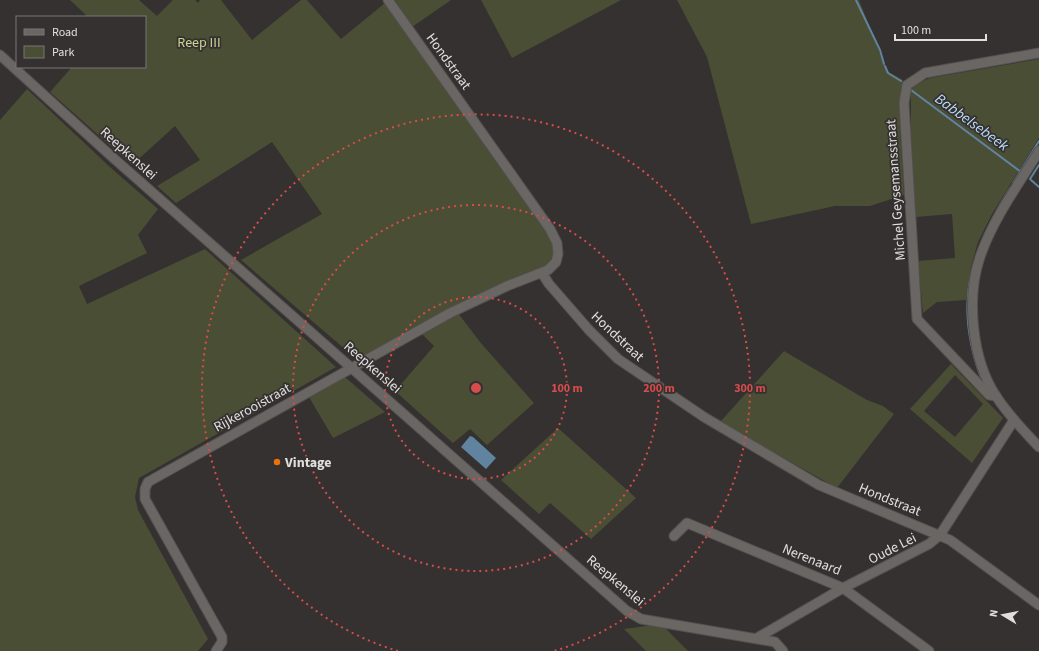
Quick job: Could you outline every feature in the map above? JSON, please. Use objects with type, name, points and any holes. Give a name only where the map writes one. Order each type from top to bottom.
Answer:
[{"type":"street","name":"Hondstraat","points":[[388,0],[550,229],[557,243],[558,258],[555,265],[542,273],[549,284],[602,344],[638,374],[733,435],[819,484],[950,540],[1039,605]]},
{"type":"street","name":"Michel Geysemansstraat","points":[[996,396],[989,394],[917,319],[904,103],[908,85],[925,73],[1039,54]]},
{"type":"street","name":"Reepkenslei","points":[[0,56],[110,155],[627,610],[641,619],[775,642],[783,651]]},
{"type":"street","name":"Michel Geysemansstraat","points":[[1039,151],[990,232],[979,259],[973,298],[976,342],[983,371],[996,396],[1014,420],[1039,447]]},
{"type":"street","name":"Rijkerooistraat","points":[[216,651],[222,642],[220,633],[146,499],[145,489],[148,482],[463,306],[507,286],[542,273]]},
{"type":"street","name":"Oude Lei","points":[[757,638],[844,588],[883,569],[893,561],[906,557],[929,544],[940,535],[1014,420]]},
{"type":"street","name":"Nerenaard","points":[[674,536],[687,523],[844,588],[929,651]]},
{"type":"green space","name":"Reep III","points":[[70,0],[139,0],[157,16],[173,0],[195,0],[198,3],[200,0],[221,0],[252,40],[301,0],[307,0],[341,39],[385,3],[535,213],[554,244],[554,254],[547,266],[475,296],[359,358],[353,356],[241,260],[322,214],[272,142],[176,203],[157,186],[200,160],[175,126],[132,165],[50,92],[71,68],[146,68],[146,16],[85,16],[86,15]]},
{"type":"green space","points":[[395,0],[451,0],[412,27]]},
{"type":"green space","points":[[481,0],[621,0],[512,58]]},
{"type":"green space","points":[[677,0],[859,0],[887,71],[903,80],[900,129],[904,195],[870,206],[835,206],[751,224],[707,57]]},
{"type":"green space","points":[[1039,59],[1039,138],[992,214],[978,242],[971,267],[966,300],[937,302],[923,313],[918,261],[955,258],[952,214],[916,217],[911,151],[911,89],[918,83],[930,78]]},
{"type":"green space","points":[[27,89],[111,168],[158,209],[138,235],[147,253],[79,286],[87,304],[205,249],[336,367],[139,478],[135,497],[138,510],[208,639],[198,651],[0,651],[0,120]]},
{"type":"green space","points":[[458,313],[480,342],[534,403],[487,445],[470,429],[453,443],[395,391],[434,346],[422,334]]},
{"type":"green space","points":[[784,351],[867,400],[883,406],[894,414],[837,488],[720,422]]},
{"type":"green space","points":[[951,364],[1003,418],[972,463],[910,409]],"holes":[[[955,375],[983,404],[955,437],[924,411]]]},
{"type":"green space","points":[[345,377],[385,412],[333,438],[309,397]]},
{"type":"green space","points":[[558,428],[636,498],[591,539],[550,503],[539,514],[501,480]]},
{"type":"green space","points":[[661,624],[688,651],[646,651],[624,629]]},
{"type":"water","points":[[470,436],[496,458],[486,469],[461,447]]},
{"type":"waterway","name":"Babbelsebeek","points":[[856,0],[880,50],[884,64]]},
{"type":"waterway","name":"Babbelsebeek","points":[[885,66],[888,73],[901,81]]},
{"type":"waterway","name":"Babbelsebeek","points":[[911,90],[1021,172]]},
{"type":"waterway","points":[[1013,183],[1039,141]]},
{"type":"waterway","points":[[1030,179],[1039,165]]},
{"type":"waterway","points":[[1031,180],[1039,187]]},
{"type":"waterway","points":[[983,383],[974,356],[969,330],[967,306],[970,282],[975,259],[984,236],[1010,188]]},
{"type":"place","name":"Vintage","points":[[277,462]]}]
